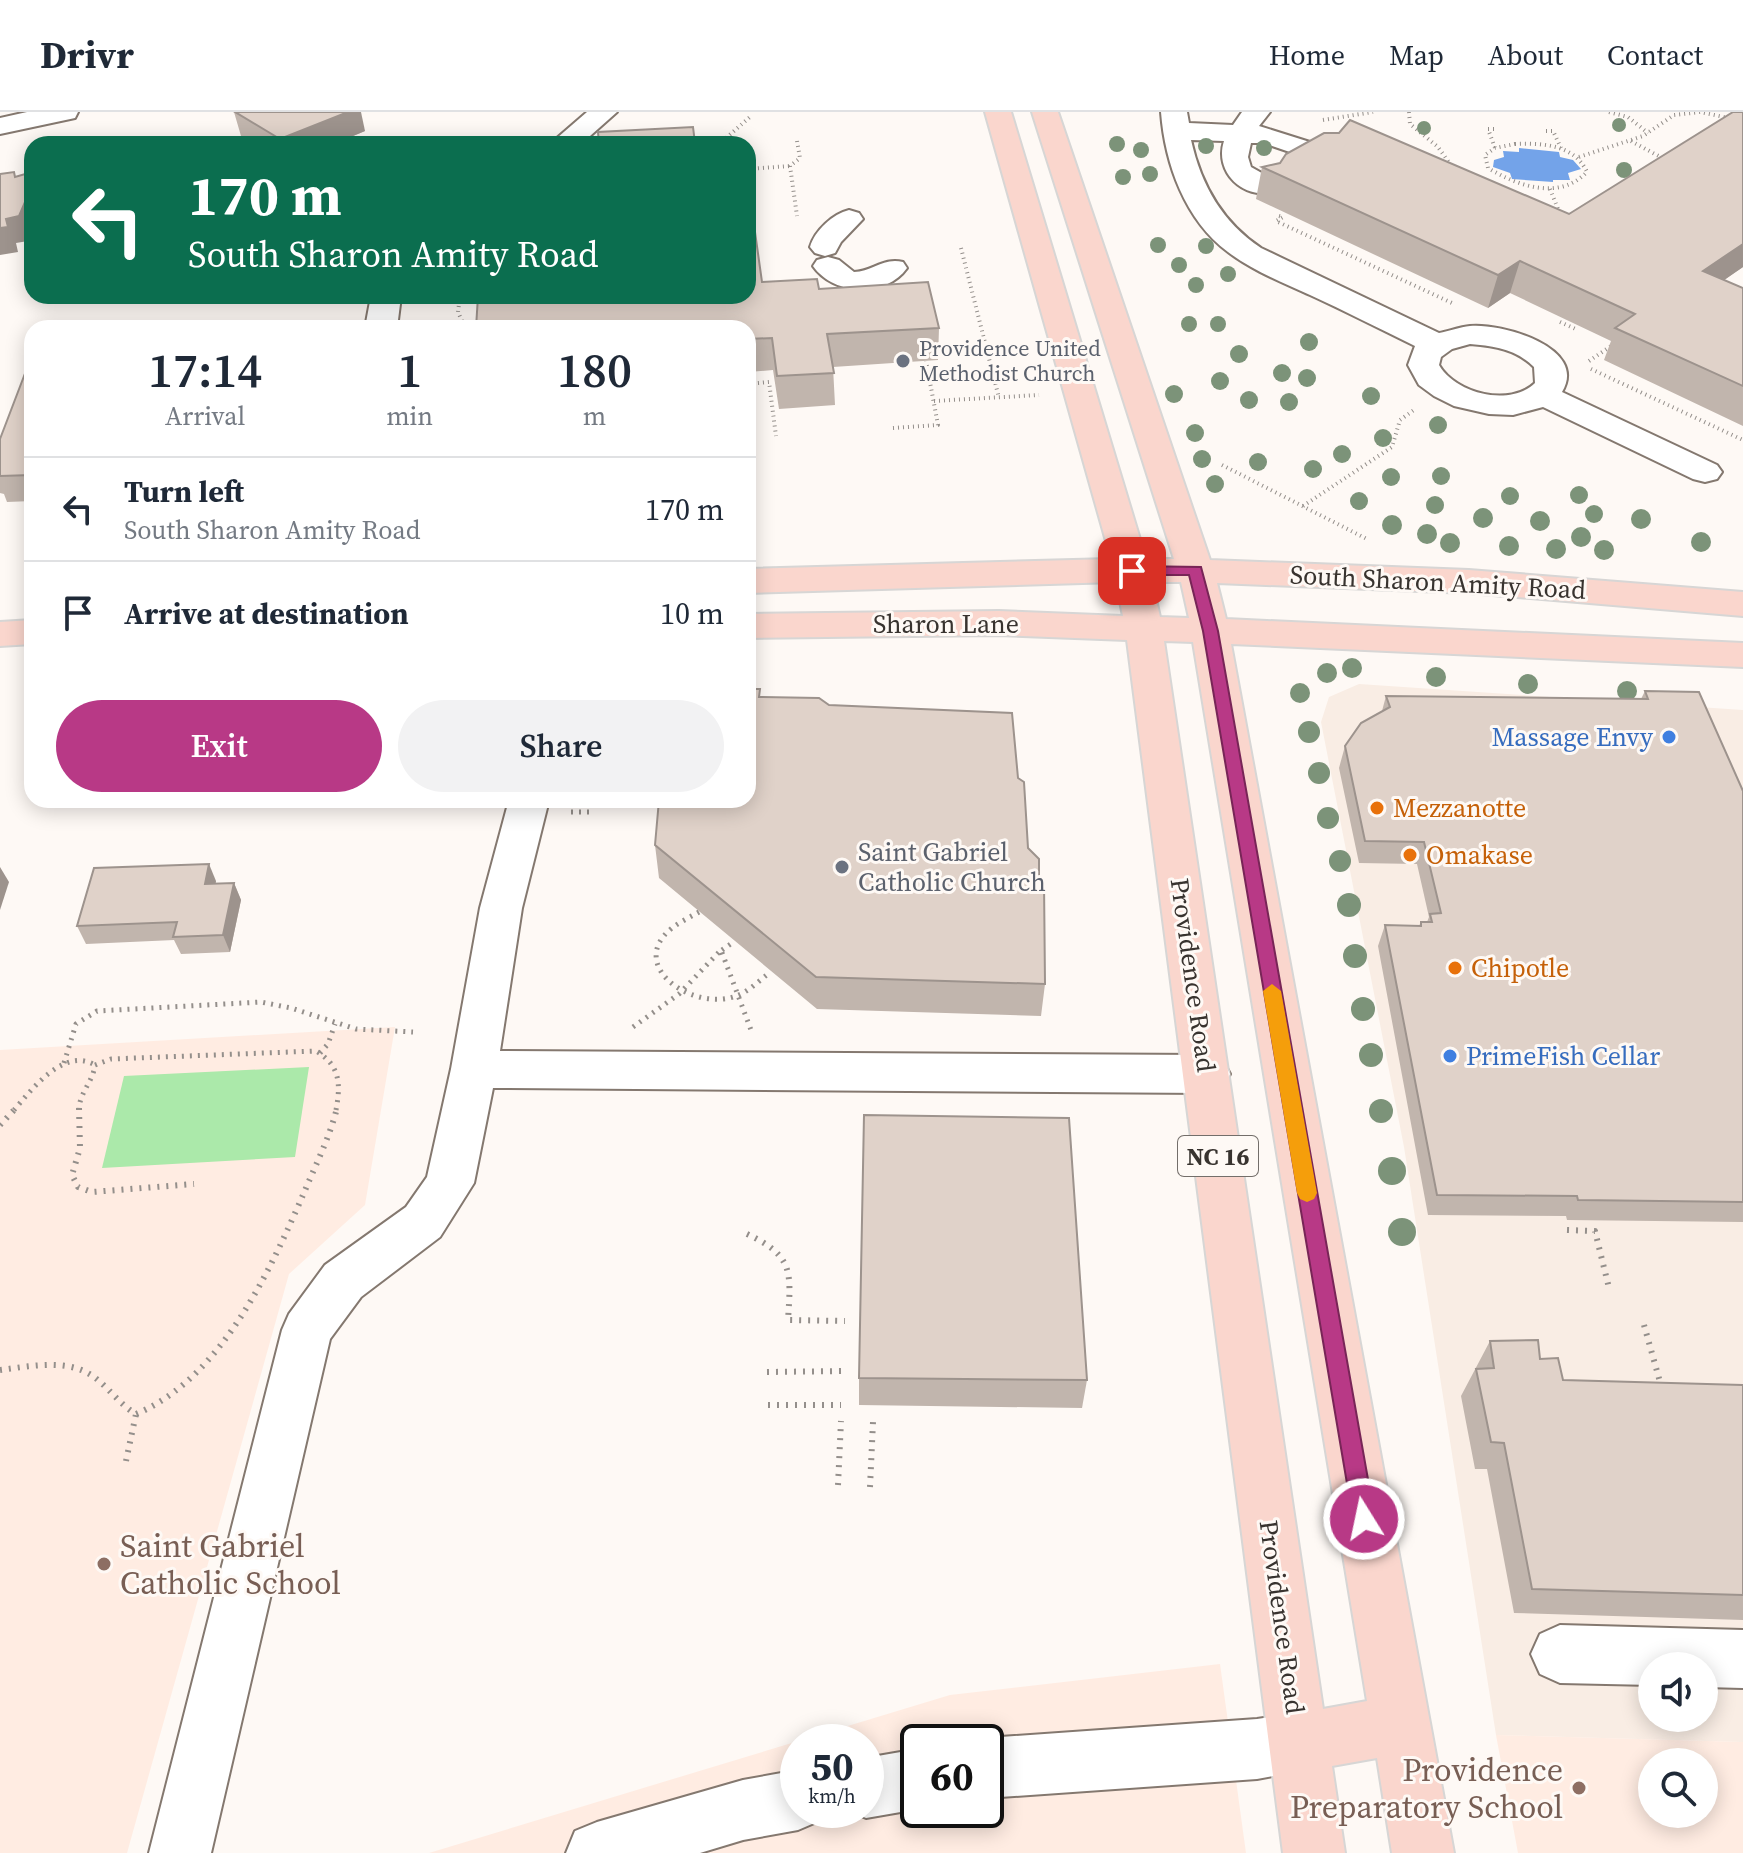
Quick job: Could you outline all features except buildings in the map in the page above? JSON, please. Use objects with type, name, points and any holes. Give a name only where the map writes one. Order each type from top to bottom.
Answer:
[{"type":"main road","name":"Providence Road","points":[[998,112],[1132,571],[1144,629],[1314,1853]]},
{"type":"main road","name":"NC 16","points":[[1045,112],[1196,571],[1210,631],[1423,1853]]},
{"type":"main road","name":"South Sharon Amity Road","points":[[1132,571],[1440,580],[1743,604]]},
{"type":"main road","name":"Sharon Lane","points":[[756,581],[993,572],[1132,571]]},
{"type":"main road","name":"Sharon Lane","points":[[756,626],[999,623],[1144,629]]},
{"type":"main road","points":[[1144,629],[1743,655]]},
{"type":"main road","points":[[0,634],[24,632]]},
{"type":"main road","points":[[1299,1742],[1400,1725]]},
{"type":"street","points":[[0,126],[65,112]]},
{"type":"street","points":[[574,136],[604,112]]},
{"type":"street","points":[[1322,155],[1249,122],[1175,122],[1181,156],[1192,186],[1217,227],[1240,247],[1436,344]]},
{"type":"street","points":[[1249,122],[1235,159],[1237,167],[1267,199]]},
{"type":"street","points":[[849,219],[827,239],[826,257],[836,276],[860,282],[878,278],[892,268]]},
{"type":"street","points":[[1470,335],[1511,340],[1544,358],[1552,370],[1552,385],[1545,396],[1516,405],[1496,406],[1454,396],[1427,375],[1423,364],[1426,353],[1436,344],[1470,335]]},
{"type":"street","points":[[1545,396],[1705,472]]},
{"type":"street","points":[[180,1853],[307,1330],[343,1281],[423,1222],[450,1183],[474,1069],[501,908],[527,808]]},
{"type":"street","points":[[474,1069],[1207,1074]]},
{"type":"street","points":[[1560,1654],[1743,1659]]},
{"type":"street","points":[[1004,1767],[1257,1749],[1299,1742]]},
{"type":"street","points":[[597,1853],[743,1810],[780,1803]]},
{"type":"path","points":[[1314,124],[1331,118],[1373,112]]},
{"type":"path","points":[[1409,112],[1410,124],[1438,147],[1456,172]]},
{"type":"path","points":[[1609,112],[1628,117],[1648,133]]},
{"type":"path","points":[[1578,157],[1631,141],[1666,119],[1684,113],[1700,112],[1743,121]]},
{"type":"path","points":[[728,136],[750,117]]},
{"type":"path","points":[[1494,129],[1488,129],[1495,148]]},
{"type":"path","points":[[1546,131],[1553,131],[1561,149]]},
{"type":"path","points":[[797,141],[800,158]]},
{"type":"path","points":[[1631,141],[1669,161],[1656,169]]},
{"type":"path","points":[[1527,144],[1561,149],[1578,157],[1587,168],[1583,178],[1550,189],[1515,182],[1488,168],[1485,155],[1495,148],[1527,144]]},
{"type":"path","points":[[756,168],[790,166]]},
{"type":"path","points":[[1550,189],[1561,216]]},
{"type":"path","points":[[1267,199],[1283,217],[1276,221],[1456,304]]},
{"type":"path","points":[[961,248],[999,398]]},
{"type":"path","points":[[1569,336],[1587,324]]},
{"type":"path","points":[[1620,339],[1583,365],[1743,440]]},
{"type":"path","points":[[893,428],[938,425],[926,361]]},
{"type":"path","points":[[756,383],[769,382],[776,436]]},
{"type":"path","points":[[934,401],[1040,395]]},
{"type":"path","points":[[1303,506],[1392,447],[1400,420],[1420,408]]},
{"type":"path","points":[[1222,465],[1379,545]]},
{"type":"path","points":[[699,912],[669,929],[659,941],[655,955],[657,969],[665,982],[679,994],[697,1000],[718,1001],[738,997],[756,988],[768,974]]},
{"type":"path","points":[[623,1034],[679,994],[735,941]]},
{"type":"path","points":[[721,951],[754,1036]]},
{"type":"path","points":[[64,1063],[76,1021],[83,1015],[97,1011],[261,1002],[291,1008],[335,1024],[384,1033],[413,1032]]},
{"type":"path","points":[[320,1053],[328,1044],[335,1024]]},
{"type":"path","points":[[95,1065],[111,1059],[320,1053],[328,1056],[339,1082],[336,1112],[272,1266],[208,1357],[162,1403],[136,1414]]},
{"type":"path","points":[[0,1125],[42,1080],[64,1063],[81,1057],[95,1065]]},
{"type":"path","points":[[95,1065],[93,1079],[79,1100],[80,1148],[72,1175],[78,1187],[92,1192],[194,1184]]},
{"type":"path","points":[[1567,1230],[1595,1231],[1609,1288]]},
{"type":"path","points":[[747,1234],[768,1242],[782,1254],[788,1265],[788,1320],[845,1321]]},
{"type":"path","points":[[1644,1325],[1665,1398]]},
{"type":"path","points":[[0,1370],[68,1365],[85,1370],[136,1414]]},
{"type":"path","points":[[767,1372],[843,1371]]},
{"type":"path","points":[[768,1405],[841,1405]]},
{"type":"path","points":[[126,1461],[136,1414]]},
{"type":"path","points":[[838,1485],[841,1421]]},
{"type":"path","points":[[870,1487],[873,1422]]},
{"type":"shaded area","points":[[1359,684],[1743,710],[1743,1742],[1496,1735],[1404,1147],[1321,722],[1329,697]]},
{"type":"shaded area","name":"Saint Gabriel Catholic School","points":[[395,1027],[365,1205],[289,1274],[127,1853],[0,1853],[0,1050]]},
{"type":"shaded area","points":[[1220,1664],[1246,1853],[429,1853],[780,1747],[780,1828],[884,1828],[884,1724],[854,1724],[950,1695]]},
{"type":"shaded area","name":"Providence Preparatory School","points":[[1496,1735],[1743,1742],[1743,1853],[1518,1853]]},
{"type":"green space","points":[[309,1067],[295,1157],[102,1168],[124,1076]]},
{"type":"water","points":[[1519,148],[1559,152],[1560,157],[1573,160],[1581,169],[1568,173],[1570,180],[1553,182],[1512,179],[1510,173],[1493,167],[1494,160],[1504,157],[1503,151],[1519,152]]},
{"type":"slow traffic","points":[[1272,991],[1307,1193]]},
{"type":"place","name":"Providence United Methodist Church","points":[[903,361]]},
{"type":"place","name":"Massage Envy","points":[[1669,737]]},
{"type":"place","name":"Mezzanotte","points":[[1377,808]]},
{"type":"place","name":"Omakase","points":[[1410,855]]},
{"type":"place","name":"Saint Gabriel Catholic Church","points":[[842,867]]},
{"type":"place","name":"Chipotle","points":[[1455,968]]},
{"type":"place","name":"PrimeFish Cellar","points":[[1450,1056]]},
{"type":"place","name":"Saint Gabriel Catholic School","points":[[104,1564]]},
{"type":"place","name":"Providence Preparatory School","points":[[1579,1788]]},
{"type":"route","points":[[1132,571],[1196,571],[1210,631],[1364,1519]]}]
